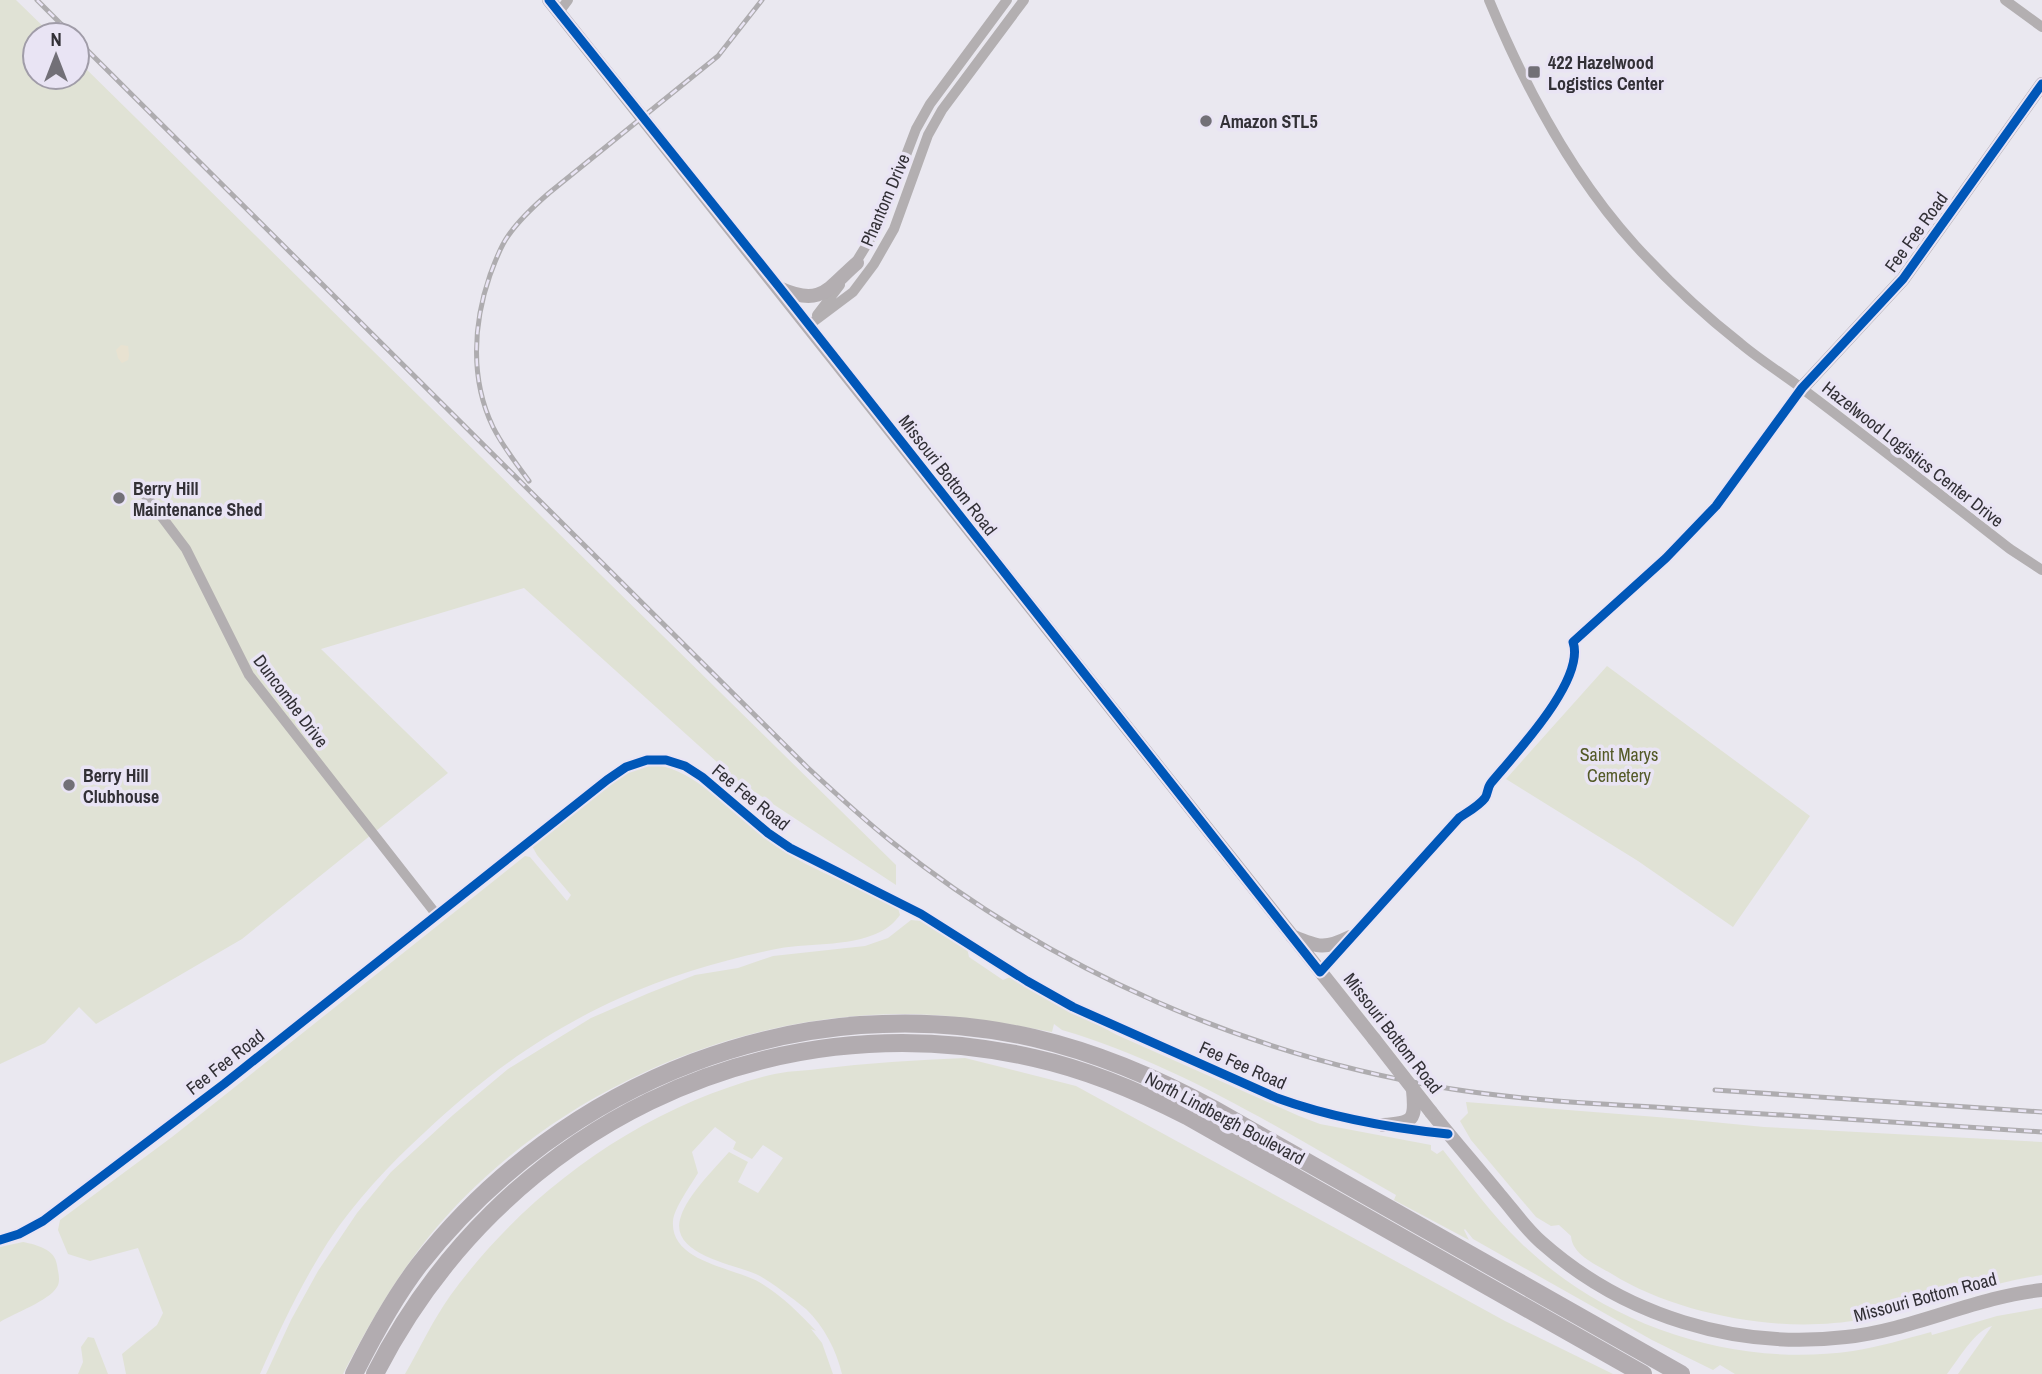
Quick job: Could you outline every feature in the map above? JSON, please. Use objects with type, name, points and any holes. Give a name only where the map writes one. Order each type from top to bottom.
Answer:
[{"type":"highway","name":"North Lindbergh Boulevard","points":[[354,1374],[398,1295],[417,1267],[459,1217],[506,1172],[587,1113],[676,1069],[739,1047],[836,1028],[901,1025],[968,1028],[1032,1038],[1095,1056],[1157,1080],[1226,1116],[1681,1374]]},
{"type":"highway","name":"North Lindbergh Boulevard","points":[[374,1374],[416,1302],[463,1241],[534,1173],[589,1134],[647,1102],[740,1066],[804,1051],[903,1043],[958,1046],[1013,1054],[1066,1066],[1128,1088],[1187,1116],[1643,1374]]},
{"type":"street","name":"Missouri Bottom Road","points":[[549,0],[780,288],[1448,1134],[1545,1245],[1591,1281],[1635,1305],[1688,1324],[1743,1336],[1799,1339],[1846,1337],[1899,1327],[2017,1293],[2042,1290]]},
{"type":"street","points":[[559,12],[568,0]]},
{"type":"street","name":"Phantom Drive","points":[[809,325],[857,263],[880,223],[916,129],[930,104],[1007,0]]},
{"type":"street","name":"Phantom Drive","points":[[809,325],[853,292],[874,264],[894,229],[928,135],[942,110],[1024,0]]},
{"type":"street","name":"Hazelwood Logistics Center Drive","points":[[1489,0],[1517,64],[1551,128],[1589,186],[1635,245],[1688,298],[1740,344],[1802,388],[2010,549],[2042,570]]},
{"type":"street","points":[[2005,0],[2042,27]]},
{"type":"street","name":"Fee Fee Road","points":[[1802,388],[1903,279],[2042,84]]},
{"type":"street","points":[[780,288],[801,296],[814,297],[825,292],[857,263]]},
{"type":"street","name":"Duncombe Drive","points":[[144,492],[186,549],[249,676],[436,914]]},
{"type":"street","name":"Fee Fee Road","points":[[0,1240],[19,1234],[43,1221],[224,1084],[607,779],[626,766],[647,760],[666,760],[685,766],[790,848],[921,914],[1073,1007],[1277,1098],[1328,1115],[1448,1134]]},
{"type":"street","points":[[1320,972],[1459,818],[1485,799]]},
{"type":"street","points":[[1291,936],[1325,946],[1334,945],[1350,937]]},
{"type":"street","points":[[1383,1125],[1402,1123],[1410,1119],[1414,1114],[1413,1090]]},
{"type":"green space","points":[[0,0],[16,0],[38,21],[21,21],[21,91],[91,91],[91,74],[896,865],[896,885],[738,781],[524,588],[321,649],[448,773],[242,939],[96,1024],[79,1007],[45,1043],[0,1064]]},
{"type":"green space","name":"Saint Marys Cemetery","points":[[1607,666],[1810,816],[1733,927],[1638,861],[1506,779]]},
{"type":"green space","points":[[657,765],[673,769],[704,787],[777,847],[806,864],[898,908],[900,915],[886,929],[867,937],[840,943],[771,950],[675,976],[592,1011],[541,1040],[494,1073],[448,1111],[373,1184],[349,1212],[318,1258],[291,1307],[260,1374],[126,1374],[122,1354],[157,1325],[163,1313],[138,1248],[90,1261],[68,1254],[58,1230],[60,1220],[172,1137],[525,856],[530,857],[567,901],[571,895],[532,846],[582,804],[624,774],[641,767]]},
{"type":"green space","points":[[911,920],[921,921],[967,948],[969,957],[1003,980],[1010,977],[1117,1035],[1299,1116],[1320,1124],[1431,1145],[1431,1150],[1437,1154],[1443,1150],[1490,1210],[1521,1243],[1555,1272],[1593,1298],[1633,1319],[1675,1335],[1719,1346],[1764,1353],[1808,1355],[1863,1349],[1931,1332],[1932,1335],[1997,1316],[2042,1308],[2042,1374],[1958,1374],[1992,1326],[1973,1339],[1947,1374],[1735,1374],[1720,1365],[1713,1370],[1652,1340],[1473,1239],[1465,1229],[1469,1240],[1394,1200],[1396,1195],[1275,1125],[1149,1062],[1062,1030],[1054,1024],[1052,1032],[981,1020],[910,1014],[841,1017],[772,1029],[704,1048],[638,1075],[576,1109],[518,1149],[466,1196],[420,1248],[370,1325],[343,1374],[266,1374],[318,1271],[357,1213],[391,1172],[508,1069],[591,1018],[695,975],[738,968],[773,956],[865,946],[888,938]]},
{"type":"green space","points":[[965,1058],[1076,1086],[1505,1321],[1613,1374],[842,1374],[828,1339],[806,1309],[763,1278],[706,1256],[684,1240],[679,1229],[684,1208],[702,1182],[729,1152],[748,1162],[738,1182],[758,1193],[783,1158],[763,1145],[752,1159],[733,1149],[736,1142],[715,1127],[692,1152],[698,1173],[674,1216],[675,1235],[681,1246],[692,1254],[759,1282],[789,1304],[816,1331],[811,1329],[822,1343],[833,1374],[405,1374],[444,1305],[481,1257],[515,1221],[552,1188],[633,1131],[677,1108],[723,1089],[776,1074],[873,1063]]},
{"type":"green space","points":[[1466,1102],[1764,1127],[2042,1142],[2042,1275],[1985,1287],[1892,1313],[1841,1322],[1778,1324],[1690,1308],[1636,1287],[1593,1263],[1580,1254],[1572,1243],[1571,1236],[1559,1225],[1551,1226],[1536,1217],[1471,1140],[1460,1121],[1468,1113]]},
{"type":"green space","points":[[23,1242],[39,1246],[53,1255],[59,1276],[58,1285],[47,1297],[0,1322],[0,1247]]},
{"type":"green space","points":[[88,1337],[94,1338],[108,1374],[78,1374],[83,1362],[81,1347]]},
{"type":"sand","points":[[121,345],[128,346],[129,355],[128,360],[122,363],[116,350]]},
{"type":"railway","points":[[37,0],[58,21]]},
{"type":"railway","points":[[529,481],[493,427],[480,390],[477,371],[480,313],[500,250],[517,224],[543,198],[718,56],[762,0]]},
{"type":"railway","points":[[91,54],[807,767],[859,815],[954,888],[1019,930],[1086,968],[1156,1002],[1301,1055],[1452,1089],[1568,1102],[2042,1132]]},
{"type":"railway","points":[[1715,1090],[2042,1112]]},
{"type":"cycle path","points":[[549,0],[1320,972],[1459,818],[1485,798],[1491,783],[1559,696],[1574,658],[1573,642],[1666,558],[1716,506],[1802,388],[1903,279],[2042,84]]},
{"type":"cycle path","points":[[0,1240],[19,1234],[43,1221],[224,1084],[607,780],[626,767],[647,760],[666,760],[685,766],[790,848],[921,914],[1073,1007],[1277,1098],[1361,1121],[1448,1134]]},
{"type":"place","name":"422 Hazelwood Logistics Center","points":[[1534,72]]},
{"type":"place","name":"Amazon STL5","points":[[1206,121]]},
{"type":"place","name":"Berry Hill Maintenance Shed","points":[[119,498]]},
{"type":"place","name":"Berry Hill Clubhouse","points":[[69,785]]}]
